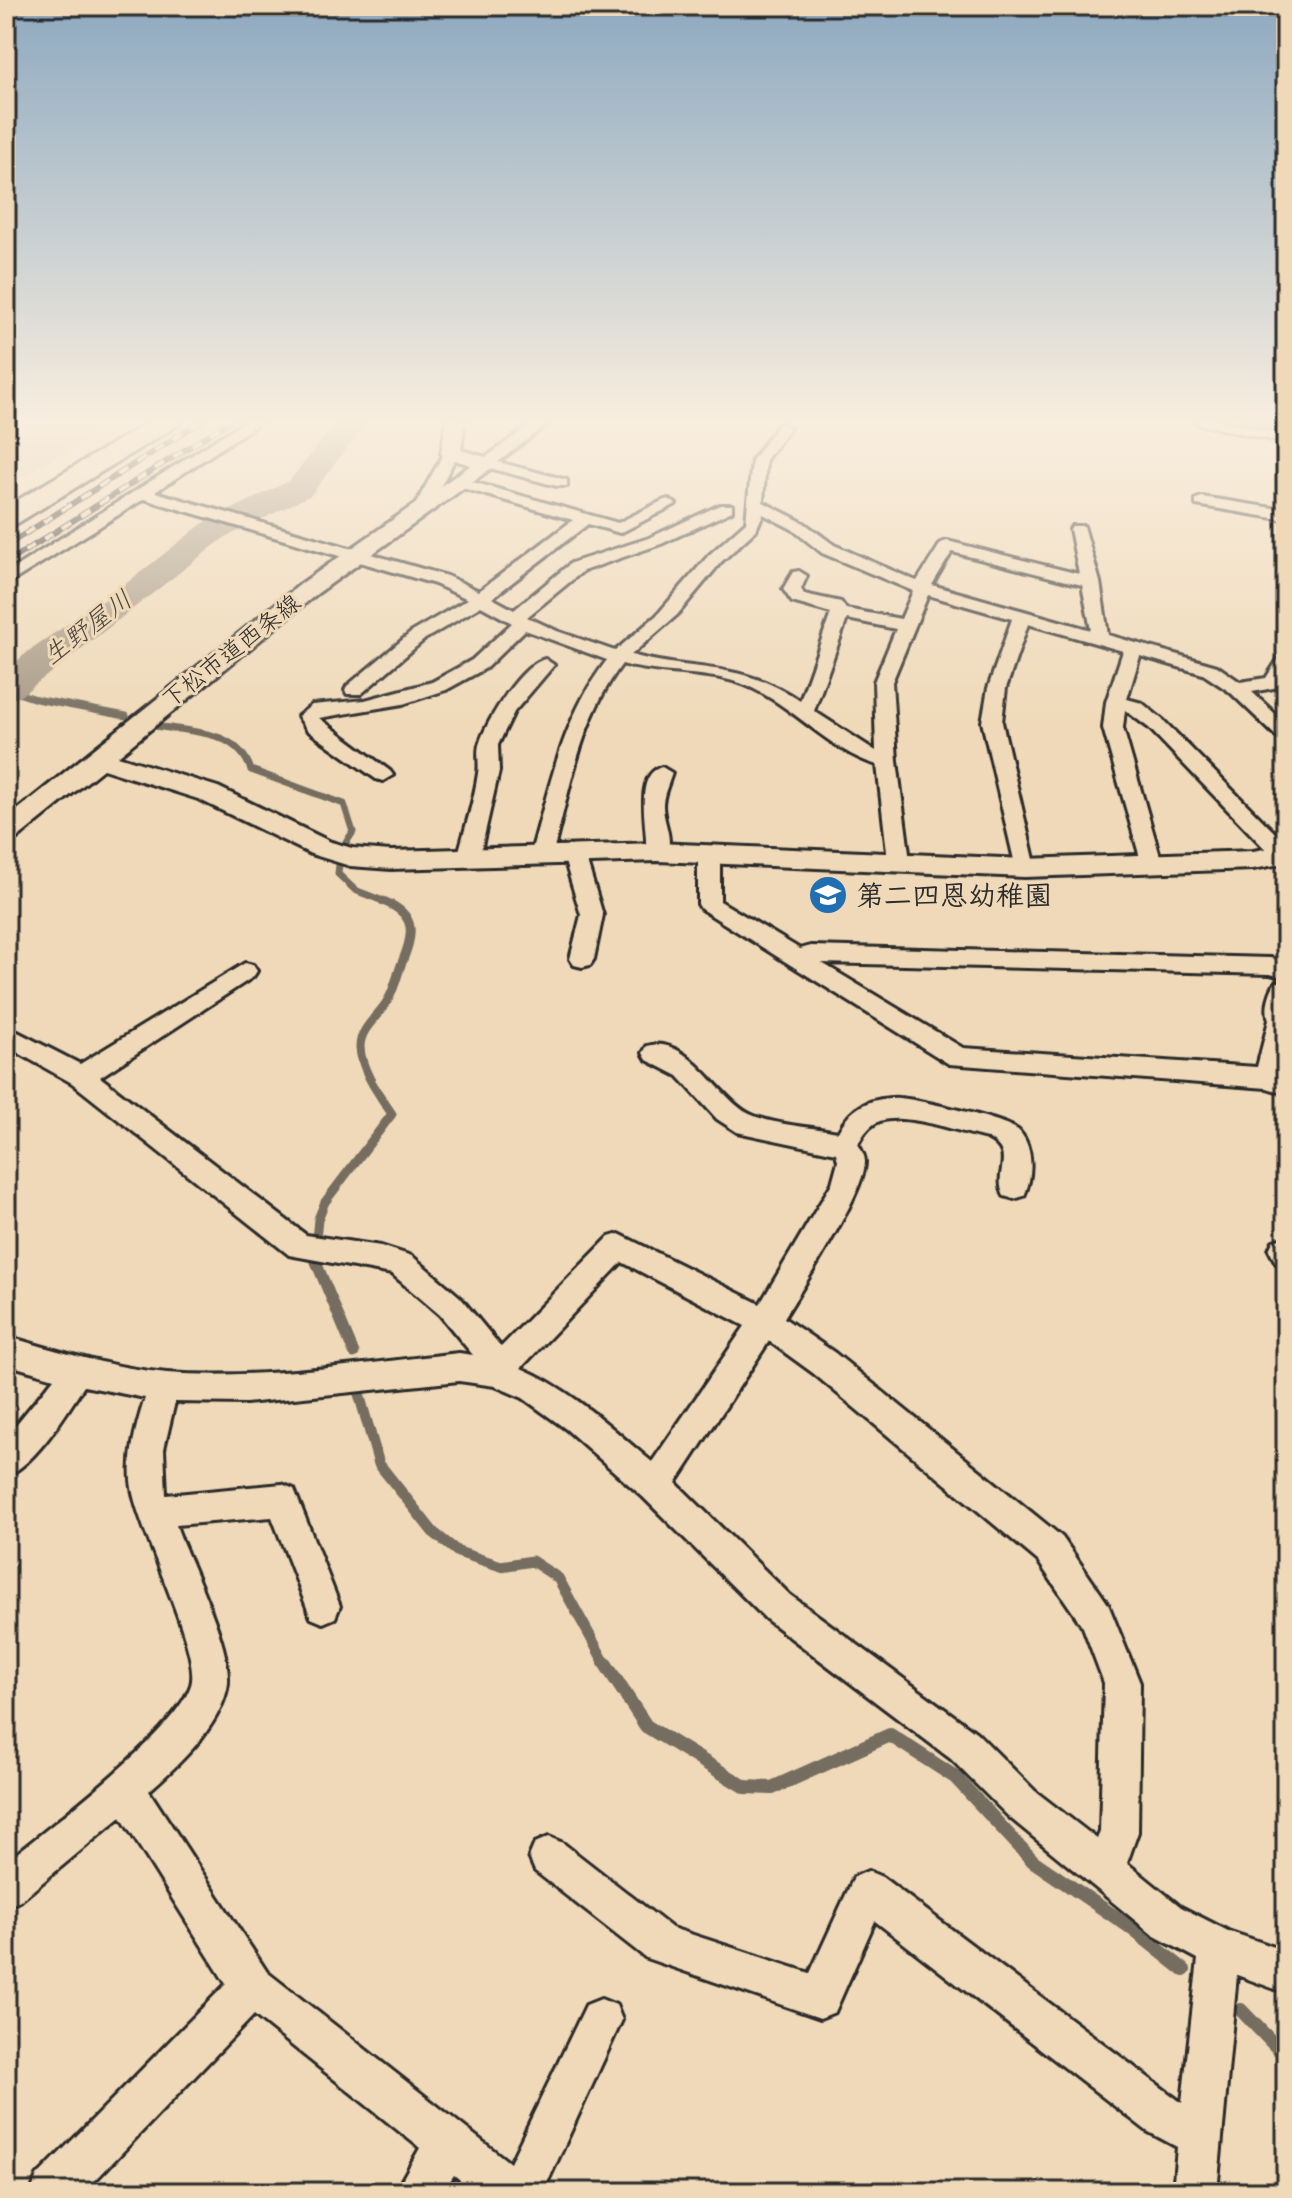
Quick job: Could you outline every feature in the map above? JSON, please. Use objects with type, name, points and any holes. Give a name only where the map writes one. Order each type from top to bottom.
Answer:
[{"type":"street","points":[[6,580],[95,523]]},
{"type":"street","points":[[244,523],[441,580],[567,641],[671,669],[692,669],[750,681],[803,710],[872,759],[887,761]]},
{"type":"street","name":"下松市道西条線","points":[[6,833],[96,758],[401,523]]},
{"type":"street","points":[[354,690],[419,635],[481,598],[579,523]]},
{"type":"street","points":[[601,523],[620,528],[631,523]]},
{"type":"street","points":[[383,775],[339,746],[314,726],[308,716],[319,709],[365,706],[439,686],[479,664],[520,619],[577,567],[655,541],[695,523]]},
{"type":"street","points":[[541,856],[567,769],[571,739],[599,681],[619,655],[664,619],[702,572],[754,523]]},
{"type":"street","points":[[791,523],[828,549],[923,589],[1210,670],[1237,688],[1286,735]]},
{"type":"street","points":[[1078,529],[1100,630],[1098,638]]},
{"type":"street","points":[[899,861],[887,761],[883,682],[906,625],[947,546],[1091,582]]},
{"type":"street","points":[[799,576],[792,589],[798,598],[835,606],[840,613],[906,625]]},
{"type":"street","points":[[803,710],[808,706],[840,613]]},
{"type":"street","points":[[1022,617],[997,688],[992,722],[1025,868]]},
{"type":"street","points":[[1133,648],[1116,702],[1113,728],[1151,863]]},
{"type":"street","points":[[1237,688],[1272,683],[1286,662]]},
{"type":"street","points":[[468,859],[489,771],[488,745],[505,711],[545,665]]},
{"type":"street","points":[[1116,702],[1135,707],[1156,724],[1284,854]]},
{"type":"street","points":[[96,758],[208,793],[321,848],[350,857],[468,859],[657,852],[1025,868],[1253,860],[1284,854]]},
{"type":"street","points":[[657,852],[659,838],[652,803],[662,773]]},
{"type":"street","points":[[709,854],[709,904],[958,1057],[1277,1081],[1285,1008]]},
{"type":"street","points":[[574,855],[573,862],[592,915],[582,959]]},
{"type":"street","points":[[799,958],[811,954],[1270,966],[1286,970]]},
{"type":"street","points":[[81,1076],[245,971]]},
{"type":"street","points":[[6,1035],[81,1076],[299,1246],[381,1258],[402,1265],[450,1306],[485,1347],[497,1372]]},
{"type":"street","points":[[656,1053],[687,1069],[726,1112],[746,1125],[845,1144]]},
{"type":"street","points":[[845,1144],[856,1124],[872,1112],[899,1108],[993,1129],[1009,1137],[1017,1152],[1014,1188]]},
{"type":"street","points":[[655,1486],[812,1247],[842,1192],[852,1162],[845,1144]]},
{"type":"street","points":[[497,1372],[619,1246],[763,1320],[824,1363],[1050,1549],[1096,1616],[1122,1683],[1119,1832],[1104,1871]]},
{"type":"street","points":[[6,1350],[77,1371],[165,1387],[246,1389],[459,1367],[497,1372],[534,1388],[577,1419],[655,1486],[778,1607],[964,1746],[1022,1804],[1167,1921],[1219,1948],[1286,1972]]},
{"type":"street","points":[[6,1460],[48,1413],[77,1371]]},
{"type":"street","points":[[6,1887],[124,1787],[183,1731],[210,1686],[208,1658],[154,1515],[148,1485],[152,1418],[165,1387]]},
{"type":"street","points":[[154,1515],[175,1509],[282,1500],[323,1606]]},
{"type":"street","points":[[124,1787],[252,1987],[511,2192]]},
{"type":"street","points":[[549,1857],[660,1944],[820,1997],[868,1891],[1162,2116],[1201,2136]]},
{"type":"street","points":[[1195,2192],[1219,1948]]},
{"type":"street","points":[[53,2192],[252,1987]]},
{"type":"street","points":[[520,2192],[601,2020]]},
{"type":"street","points":[[417,2192],[448,2145]]},
{"type":"waterway","name":"生野屋川","points":[[6,689],[213,531],[230,523]]},
{"type":"waterway","points":[[6,689],[36,699],[126,716]]},
{"type":"waterway","points":[[155,726],[198,732],[224,740],[235,747],[251,770],[344,804],[353,832],[345,844]]},
{"type":"waterway","points":[[339,864],[338,874],[355,890],[383,901]]},
{"type":"waterway","points":[[316,1240],[318,1219],[325,1202],[392,1114],[367,1074],[360,1047],[366,1028],[390,996],[410,935],[408,919],[383,901]]},
{"type":"waterway","points":[[383,901],[388,903]]},
{"type":"waterway","points":[[316,1262],[354,1353]]},
{"type":"waterway","points":[[359,1394],[379,1464],[433,1532],[458,1552],[501,1566],[532,1561],[558,1578],[606,1665]]},
{"type":"waterway","points":[[605,1663],[646,1726],[745,1787],[772,1788],[890,1735],[955,1777],[1033,1861],[1130,1927],[1184,1970]]},
{"type":"waterway","points":[[1241,2010],[1286,2057]]},
{"type":"railway","points":[[6,546],[43,523]]},
{"type":"railway","points":[[6,563],[70,523]]},
{"type":"place","name":"第二四恩幼稚園","points":[[828,895]]}]
